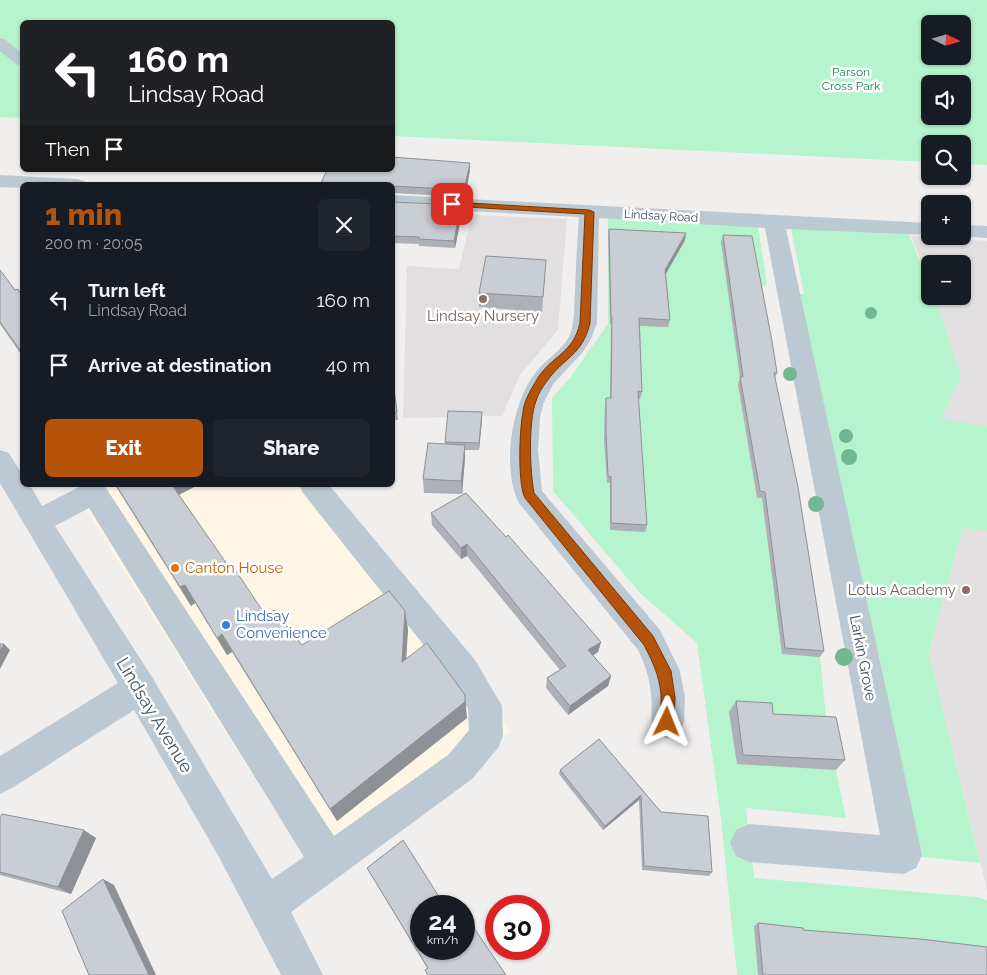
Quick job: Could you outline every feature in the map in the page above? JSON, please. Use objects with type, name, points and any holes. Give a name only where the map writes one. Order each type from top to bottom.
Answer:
[{"type":"street","points":[[0,44],[20,59]]},
{"type":"street","points":[[0,181],[20,182]]},
{"type":"street","name":"Lindsay Road","points":[[395,201],[921,229]]},
{"type":"street","points":[[589,212],[583,330],[581,338],[568,355],[544,377],[530,401],[525,477],[529,495],[649,640],[664,671],[668,697],[667,722]]},
{"type":"street","name":"Larkin Grove","points":[[750,843],[903,855],[774,222]]},
{"type":"street","points":[[971,231],[987,232]]},
{"type":"street","name":"Lindsay Avenue","points":[[0,460],[140,688],[268,906],[302,975]]},
{"type":"street","points":[[268,906],[460,767],[486,736],[485,706],[464,671],[315,487]]},
{"type":"street","points":[[37,522],[101,489],[329,862]]},
{"type":"street","points":[[0,776],[140,688]]},
{"type":"shaded area","name":"Lindsay Nursery","points":[[472,215],[567,219],[558,330],[520,375],[502,416],[403,418],[407,266],[459,269]]},
{"type":"shaded area","name":"Lotus Academy","points":[[911,236],[921,237],[921,245],[971,245],[971,240],[987,241],[987,890],[929,652],[963,528],[941,419],[961,377],[937,305],[971,305],[971,255],[921,255],[921,262]]},
{"type":"shaded area","points":[[87,487],[318,487],[510,731],[321,884],[75,492]]},
{"type":"green space","name":"Parson Cross Park","points":[[0,0],[987,0],[987,165],[971,164],[971,135],[921,135],[921,162],[395,136],[395,20],[20,20],[20,118],[0,117]]},
{"type":"green space","points":[[608,213],[757,221],[767,283],[759,290],[797,509],[820,657],[827,728],[846,818],[746,808],[754,878],[977,897],[987,900],[987,975],[737,975],[721,819],[697,643],[640,593],[553,491],[552,398],[569,379],[608,324]]},
{"type":"green space","points":[[790,223],[906,228],[921,264],[921,305],[937,305],[961,377],[941,419],[987,426],[987,531],[963,528],[929,652],[980,863],[903,855],[789,294],[804,294]]},
{"type":"building","points":[[395,157],[470,163],[464,190],[395,186],[395,182],[321,182],[326,172],[395,172]]},
{"type":"building","points":[[395,202],[461,205],[454,241],[419,239],[419,237],[395,236]]},
{"type":"building","points":[[609,229],[686,233],[665,270],[670,320],[639,318],[642,392],[638,391],[647,525],[611,523],[611,477],[608,476],[606,432],[606,398],[611,398],[612,317]]},
{"type":"building","points":[[723,235],[752,236],[772,341],[777,373],[774,373],[798,487],[824,651],[785,648],[765,492],[760,491],[740,377],[743,377]]},
{"type":"building","points":[[486,256],[546,260],[543,297],[479,293]]},
{"type":"building","points":[[0,270],[15,290],[18,289],[20,292],[20,350],[0,322]]},
{"type":"building","points":[[395,397],[397,412],[395,412]]},
{"type":"building","points":[[448,411],[482,412],[479,443],[445,442]]},
{"type":"building","points":[[428,443],[465,445],[461,481],[423,479]]},
{"type":"building","points":[[117,487],[173,487],[231,570],[234,568],[266,616],[274,610],[302,645],[389,591],[405,611],[402,662],[427,643],[465,695],[465,702],[330,809],[222,634],[217,638],[185,585],[180,587]]},
{"type":"building","points":[[466,493],[506,537],[508,535],[601,642],[588,650],[611,676],[570,706],[547,678],[566,666],[467,544],[461,548],[431,513]]},
{"type":"building","points":[[736,701],[772,703],[773,714],[836,717],[845,760],[743,755]]},
{"type":"building","points":[[599,739],[661,812],[708,816],[712,872],[644,866],[641,795],[605,826],[560,770]]},
{"type":"building","points":[[2,814],[84,830],[58,887],[0,872],[0,817]]},
{"type":"building","points":[[403,840],[438,895],[410,895],[410,938],[367,868]]},
{"type":"building","points":[[103,879],[149,975],[89,975],[62,911]]},
{"type":"building","points":[[758,923],[803,928],[803,930],[920,939],[987,947],[987,975],[763,975]]},
{"type":"building","points":[[475,929],[485,944],[485,960],[496,960],[506,975],[428,975],[425,970],[428,968],[423,960],[475,960]]},
{"type":"place","name":"Lindsay Nursery","points":[[483,299]]},
{"type":"place","name":"Canton House","points":[[175,568]]},
{"type":"place","name":"Lotus Academy","points":[[966,590]]},
{"type":"place","name":"Lindsay Convenience","points":[[226,625]]},
{"type":"route","points":[[452,204],[589,212],[585,323],[581,338],[568,355],[544,377],[530,401],[525,477],[529,495],[649,640],[664,671],[668,697],[667,722]]}]
